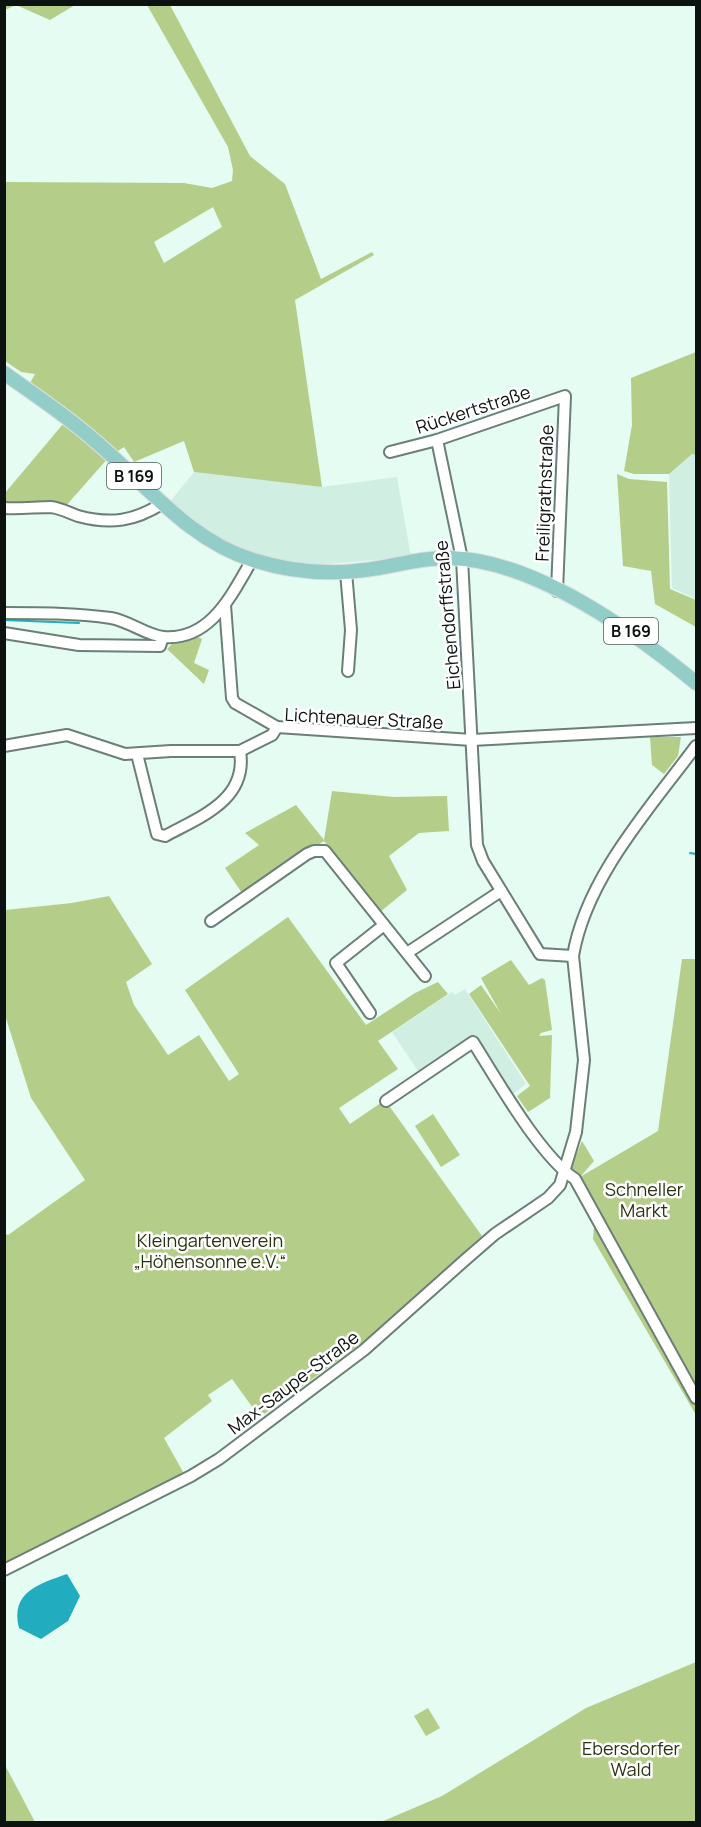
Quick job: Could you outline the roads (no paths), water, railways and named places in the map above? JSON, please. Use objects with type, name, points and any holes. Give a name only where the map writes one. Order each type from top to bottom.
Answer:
[{"type":"main road","name":"B 169","points":[[4,373],[77,426],[188,525],[216,544],[252,560],[299,570],[346,572],[432,559],[462,559],[501,568],[557,591],[631,631],[696,683]]},
{"type":"street","name":"Rückertstraße","points":[[390,452],[437,441],[565,396]]},
{"type":"street","name":"Freiligrathstraße","points":[[557,591],[565,396]]},
{"type":"street","name":"Eichendorffstraße","points":[[437,441],[462,559],[477,845],[501,891],[540,954],[573,956]]},
{"type":"street","points":[[4,508],[31,510],[52,507],[91,519],[114,522],[138,517],[163,503]]},
{"type":"street","points":[[4,613],[67,614],[114,618],[163,637],[194,631],[211,621],[225,605],[252,560]]},
{"type":"street","points":[[346,572],[351,630],[348,671]]},
{"type":"street","points":[[225,605],[230,693],[235,703],[277,727]]},
{"type":"street","points":[[4,633],[79,645],[160,646],[163,637]]},
{"type":"street","name":"Lichtenauer Straße","points":[[4,746],[67,735],[103,748],[137,754],[171,751],[240,751],[272,735],[277,727],[472,740],[696,728]]},
{"type":"street","name":"Max-Saupe-Straße","points":[[4,1570],[191,1476],[219,1459],[364,1350],[495,1234],[548,1198],[560,1185],[576,1132],[584,1060],[573,956],[597,883],[696,746]]},
{"type":"street","points":[[137,754],[157,834],[165,836],[226,801],[238,781],[242,763],[240,751]]},
{"type":"street","points":[[211,921],[314,850],[325,851],[425,976]]},
{"type":"street","points":[[408,953],[501,891]]},
{"type":"street","points":[[370,1014],[336,963],[384,925]]},
{"type":"street","points":[[386,1101],[473,1042],[545,1151],[563,1171],[575,1179],[597,1215],[696,1398]]},
{"type":"water","points":[[67,1574],[80,1596],[68,1621],[41,1639],[19,1628],[17,1616],[19,1606],[29,1591]]},
{"type":"waterway","points":[[4,620],[79,623]]},
{"type":"waterway","points":[[690,853],[696,854]]},
{"type":"park label","name":"Schneller Markt","points":[[644,1199]]},
{"type":"park label","name":"Kleingartenverein „Höhensonne e.V.“","points":[[210,1250]]},
{"type":"park label","name":"Ebersdorfer Wald","points":[[631,1758]]}]
